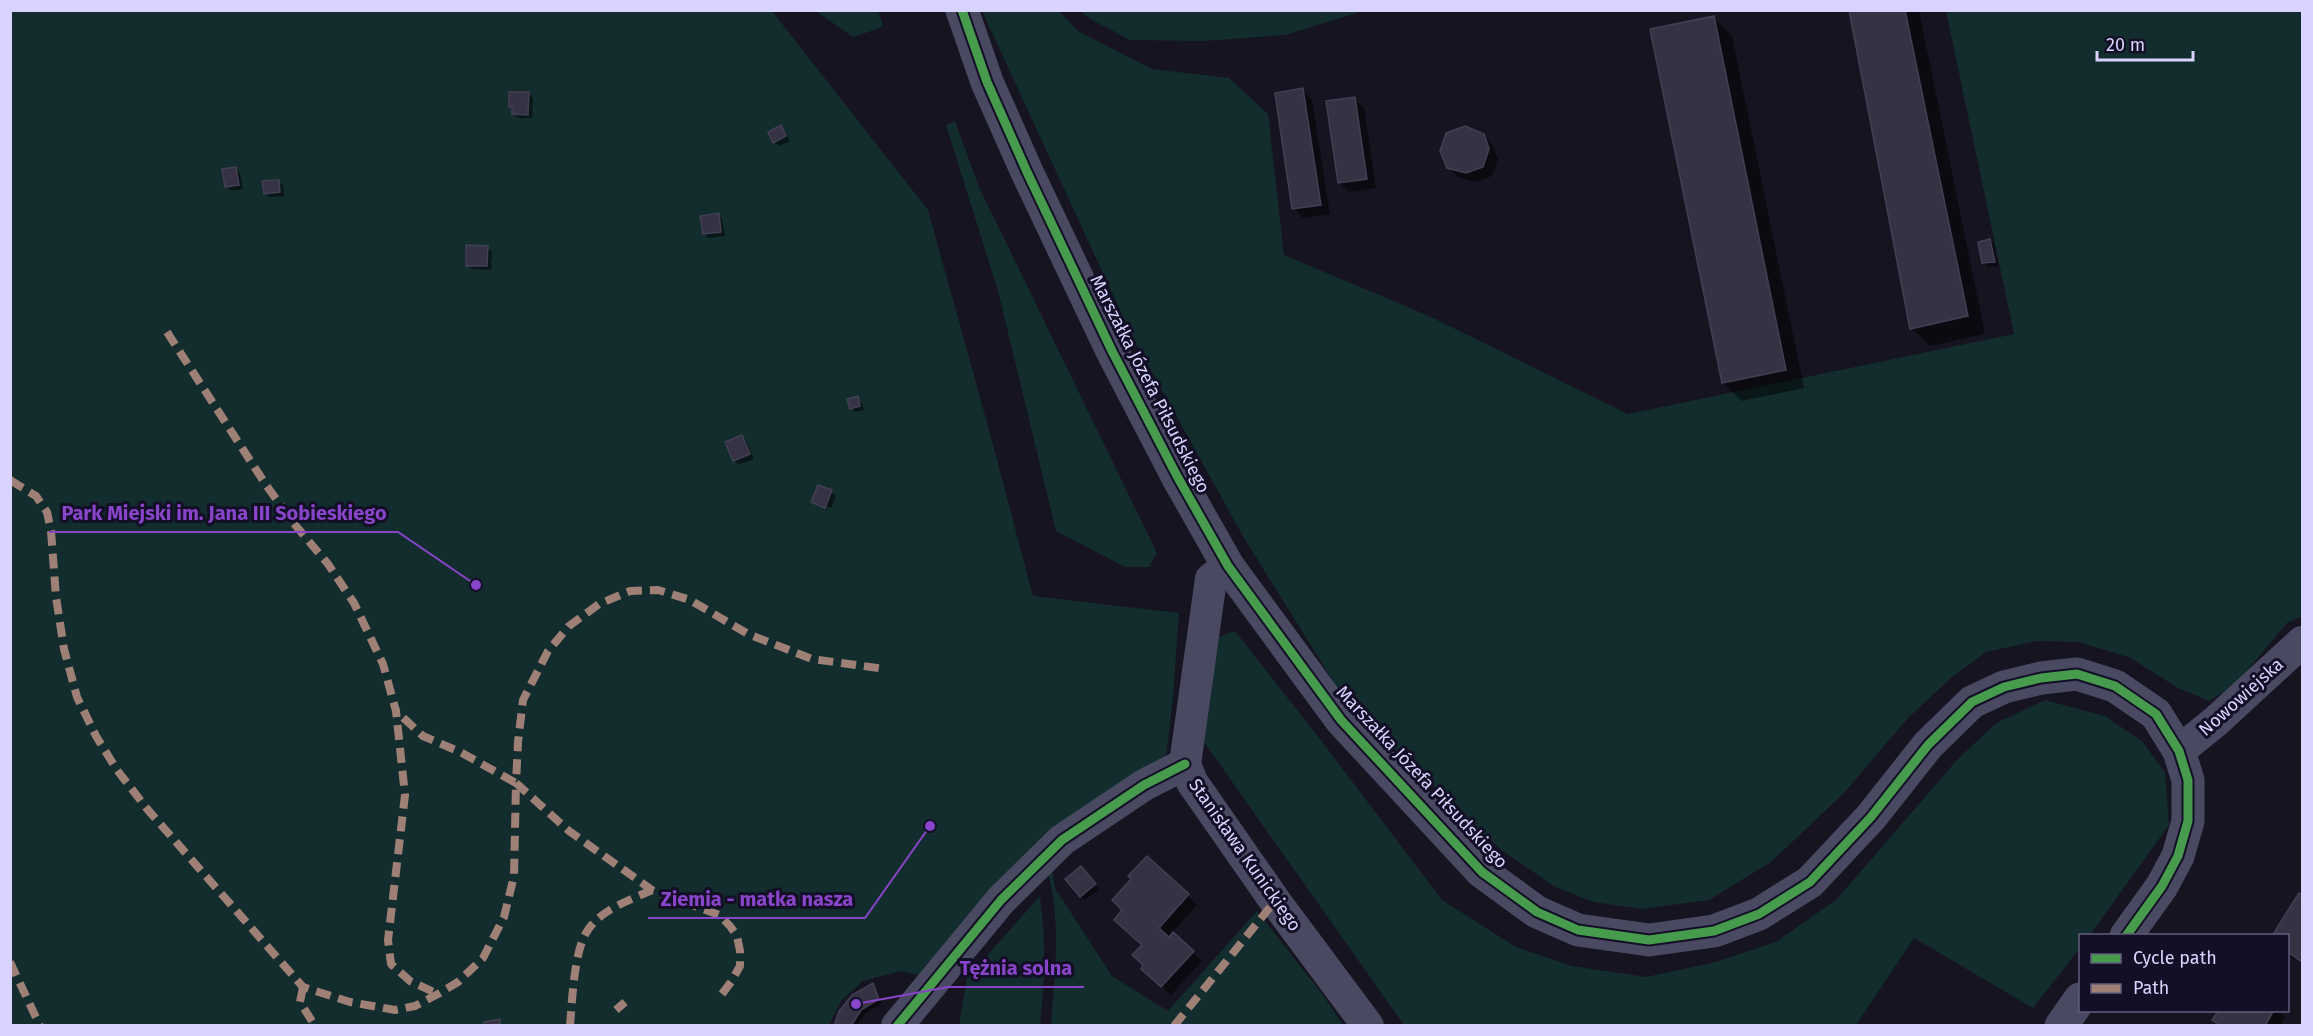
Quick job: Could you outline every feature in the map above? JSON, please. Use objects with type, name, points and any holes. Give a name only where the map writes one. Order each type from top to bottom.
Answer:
[{"type":"street","name":"Marszałka Józefa Piłsudskiego","points":[[962,10],[996,102],[1112,351],[1177,476],[1228,567],[1341,720],[1482,872],[1537,912],[1578,930],[1649,940],[1714,931],[1759,914],[1810,882],[1870,817],[1928,745],[1972,702],[2004,687],[2041,678],[2077,674],[2115,686],[2156,714],[2179,752],[2188,780],[2188,821],[2178,856],[2162,886],[2127,934]]},
{"type":"street","name":"Stanisława Kunickiego","points":[[1228,567],[1211,579],[1185,764],[1192,782],[1268,891],[1368,1026]]},
{"type":"street","name":"Nowowiejska","points":[[2179,752],[2302,642]]},
{"type":"street","points":[[897,1026],[994,908],[1062,840],[1144,785],[1185,764]]},
{"type":"street","points":[[2061,1026],[2079,1000]]},
{"type":"green space","points":[[10,11],[772,11],[928,210],[1033,596],[1179,613],[1173,698],[1163,782],[1051,862],[1055,888],[1112,976],[1168,1011],[1257,911],[1323,995],[1343,1025],[1051,1025],[1056,962],[1055,919],[1053,898],[1043,858],[934,979],[901,971],[863,981],[841,1001],[829,1025],[11,1025]]},
{"type":"green space","points":[[816,11],[878,11],[883,25],[853,37]]},
{"type":"green space","points":[[982,11],[1059,11],[1078,31],[1152,69],[1229,78],[1268,114],[1284,255],[1429,316],[1628,414],[2014,334],[1946,11],[2302,11],[2302,616],[2287,623],[2236,684],[2209,701],[2176,687],[2131,658],[2079,642],[2037,641],[1986,652],[1951,678],[1908,718],[1844,793],[1771,862],[1709,900],[1642,909],[1594,902],[1555,887],[1500,849],[1348,705],[1244,538],[1132,336]]},
{"type":"green space","points":[[1080,11],[1359,11],[1285,35],[1204,41],[1130,40]]},
{"type":"green space","points":[[955,121],[979,187],[1157,553],[1149,567],[1125,567],[1056,531],[998,291],[946,125]]},
{"type":"green space","points":[[1235,631],[1442,900],[1516,947],[1572,966],[1646,977],[1716,962],[1776,942],[1837,899],[1956,761],[1996,723],[2045,700],[2105,716],[2142,741],[2165,772],[2169,825],[2091,934],[2079,934],[2079,949],[2033,1008],[1914,938],[1856,1025],[1404,1025],[1199,735],[1218,637]]},
{"type":"green space","points":[[1040,896],[1044,960],[1040,1025],[959,1025],[967,978]]},
{"type":"building","points":[[1849,10],[1905,10],[1968,316],[1910,329]]},
{"type":"building","points":[[1714,16],[1786,370],[1722,383],[1650,29]]},
{"type":"building","points":[[1303,88],[1321,205],[1292,209],[1275,93]]},
{"type":"building","points":[[509,92],[529,92],[528,115],[512,114],[512,107],[509,107]]},
{"type":"building","points":[[1355,97],[1367,179],[1338,183],[1326,101]]},
{"type":"building","points":[[781,125],[786,136],[773,143],[768,132]]},
{"type":"building","points":[[1465,126],[1484,134],[1489,149],[1483,167],[1466,173],[1447,168],[1440,151],[1446,133]]},
{"type":"building","points":[[236,167],[239,185],[225,187],[222,169]]},
{"type":"building","points":[[279,180],[280,192],[264,194],[262,181]]},
{"type":"building","points":[[719,213],[721,232],[703,234],[700,216]]},
{"type":"building","points":[[1990,239],[1995,262],[1982,263],[1978,242]]},
{"type":"building","points":[[466,245],[488,246],[487,266],[466,266]]},
{"type":"building","points":[[858,396],[860,406],[850,409],[847,399]]},
{"type":"building","points":[[742,435],[750,454],[733,461],[725,442]]},
{"type":"building","points":[[818,485],[832,490],[825,508],[811,502]]},
{"type":"building","points":[[1147,856],[1189,894],[1159,928],[1169,937],[1173,932],[1194,951],[1161,987],[1141,969],[1143,965],[1132,955],[1142,945],[1114,920],[1122,910],[1112,900],[1131,879],[1128,876]]},
{"type":"building","points":[[1081,866],[1096,884],[1080,897],[1065,879]]},
{"type":"building","points":[[2299,893],[2302,895],[2302,962],[2289,953],[2289,934],[2273,934]]},
{"type":"building","points":[[873,983],[879,999],[861,1010],[851,1026],[834,1026],[839,1011],[852,995]]},
{"type":"building","points":[[2218,1012],[2273,1012],[2265,1026],[2221,1026],[2212,1020]]},
{"type":"building","points":[[500,1019],[500,1023],[496,1026],[484,1026],[484,1022]]},
{"type":"marked path","points":[[167,332],[266,485],[328,564],[354,603],[383,664],[396,711],[405,795],[388,940],[391,964],[410,981],[438,994]]},
{"type":"marked path","points":[[10,480],[36,496],[47,512],[64,649],[77,697],[96,736],[117,770],[148,810],[303,987],[350,1002],[395,1010],[415,1006],[438,994],[458,982],[483,958],[504,917],[514,876],[516,783],[460,752],[423,736],[396,711]]},
{"type":"marked path","points":[[722,994],[740,966],[737,936],[730,926],[719,915],[652,890],[569,831],[516,783],[523,700],[548,651],[569,626],[599,604],[630,591],[658,590],[690,600],[748,634],[812,659],[885,669]]},
{"type":"marked path","points":[[570,1026],[576,965],[586,933],[607,912],[652,890]]},
{"type":"marked path","points":[[1174,1026],[1275,901]]},
{"type":"marked path","points":[[10,962],[40,1026]]},
{"type":"marked path","points":[[303,987],[300,1002],[315,1026]]},
{"type":"marked path","points":[[616,1010],[625,1002]]},
{"type":"cycle path","points":[[962,10],[987,82],[1112,351],[1177,476],[1228,566],[1341,720],[1482,872],[1537,912],[1578,930],[1649,940],[1714,931],[1759,914],[1810,882],[1871,817],[1928,745],[1972,702],[2004,687],[2041,678],[2077,674],[2115,686],[2156,714],[2179,751],[2188,780],[2188,821],[2178,856],[2162,886],[2127,934]]},
{"type":"cycle path","points":[[897,1026],[1001,900],[1062,840],[1144,785],[1185,764]]},
{"type":"place","name":"Park Miejski im. Jana III Sobieskiego","points":[[476,585]]},
{"type":"place","name":"Ziemia - matka nasza","points":[[930,826]]},
{"type":"place","name":"Tężnia solna","points":[[856,1004]]}]
